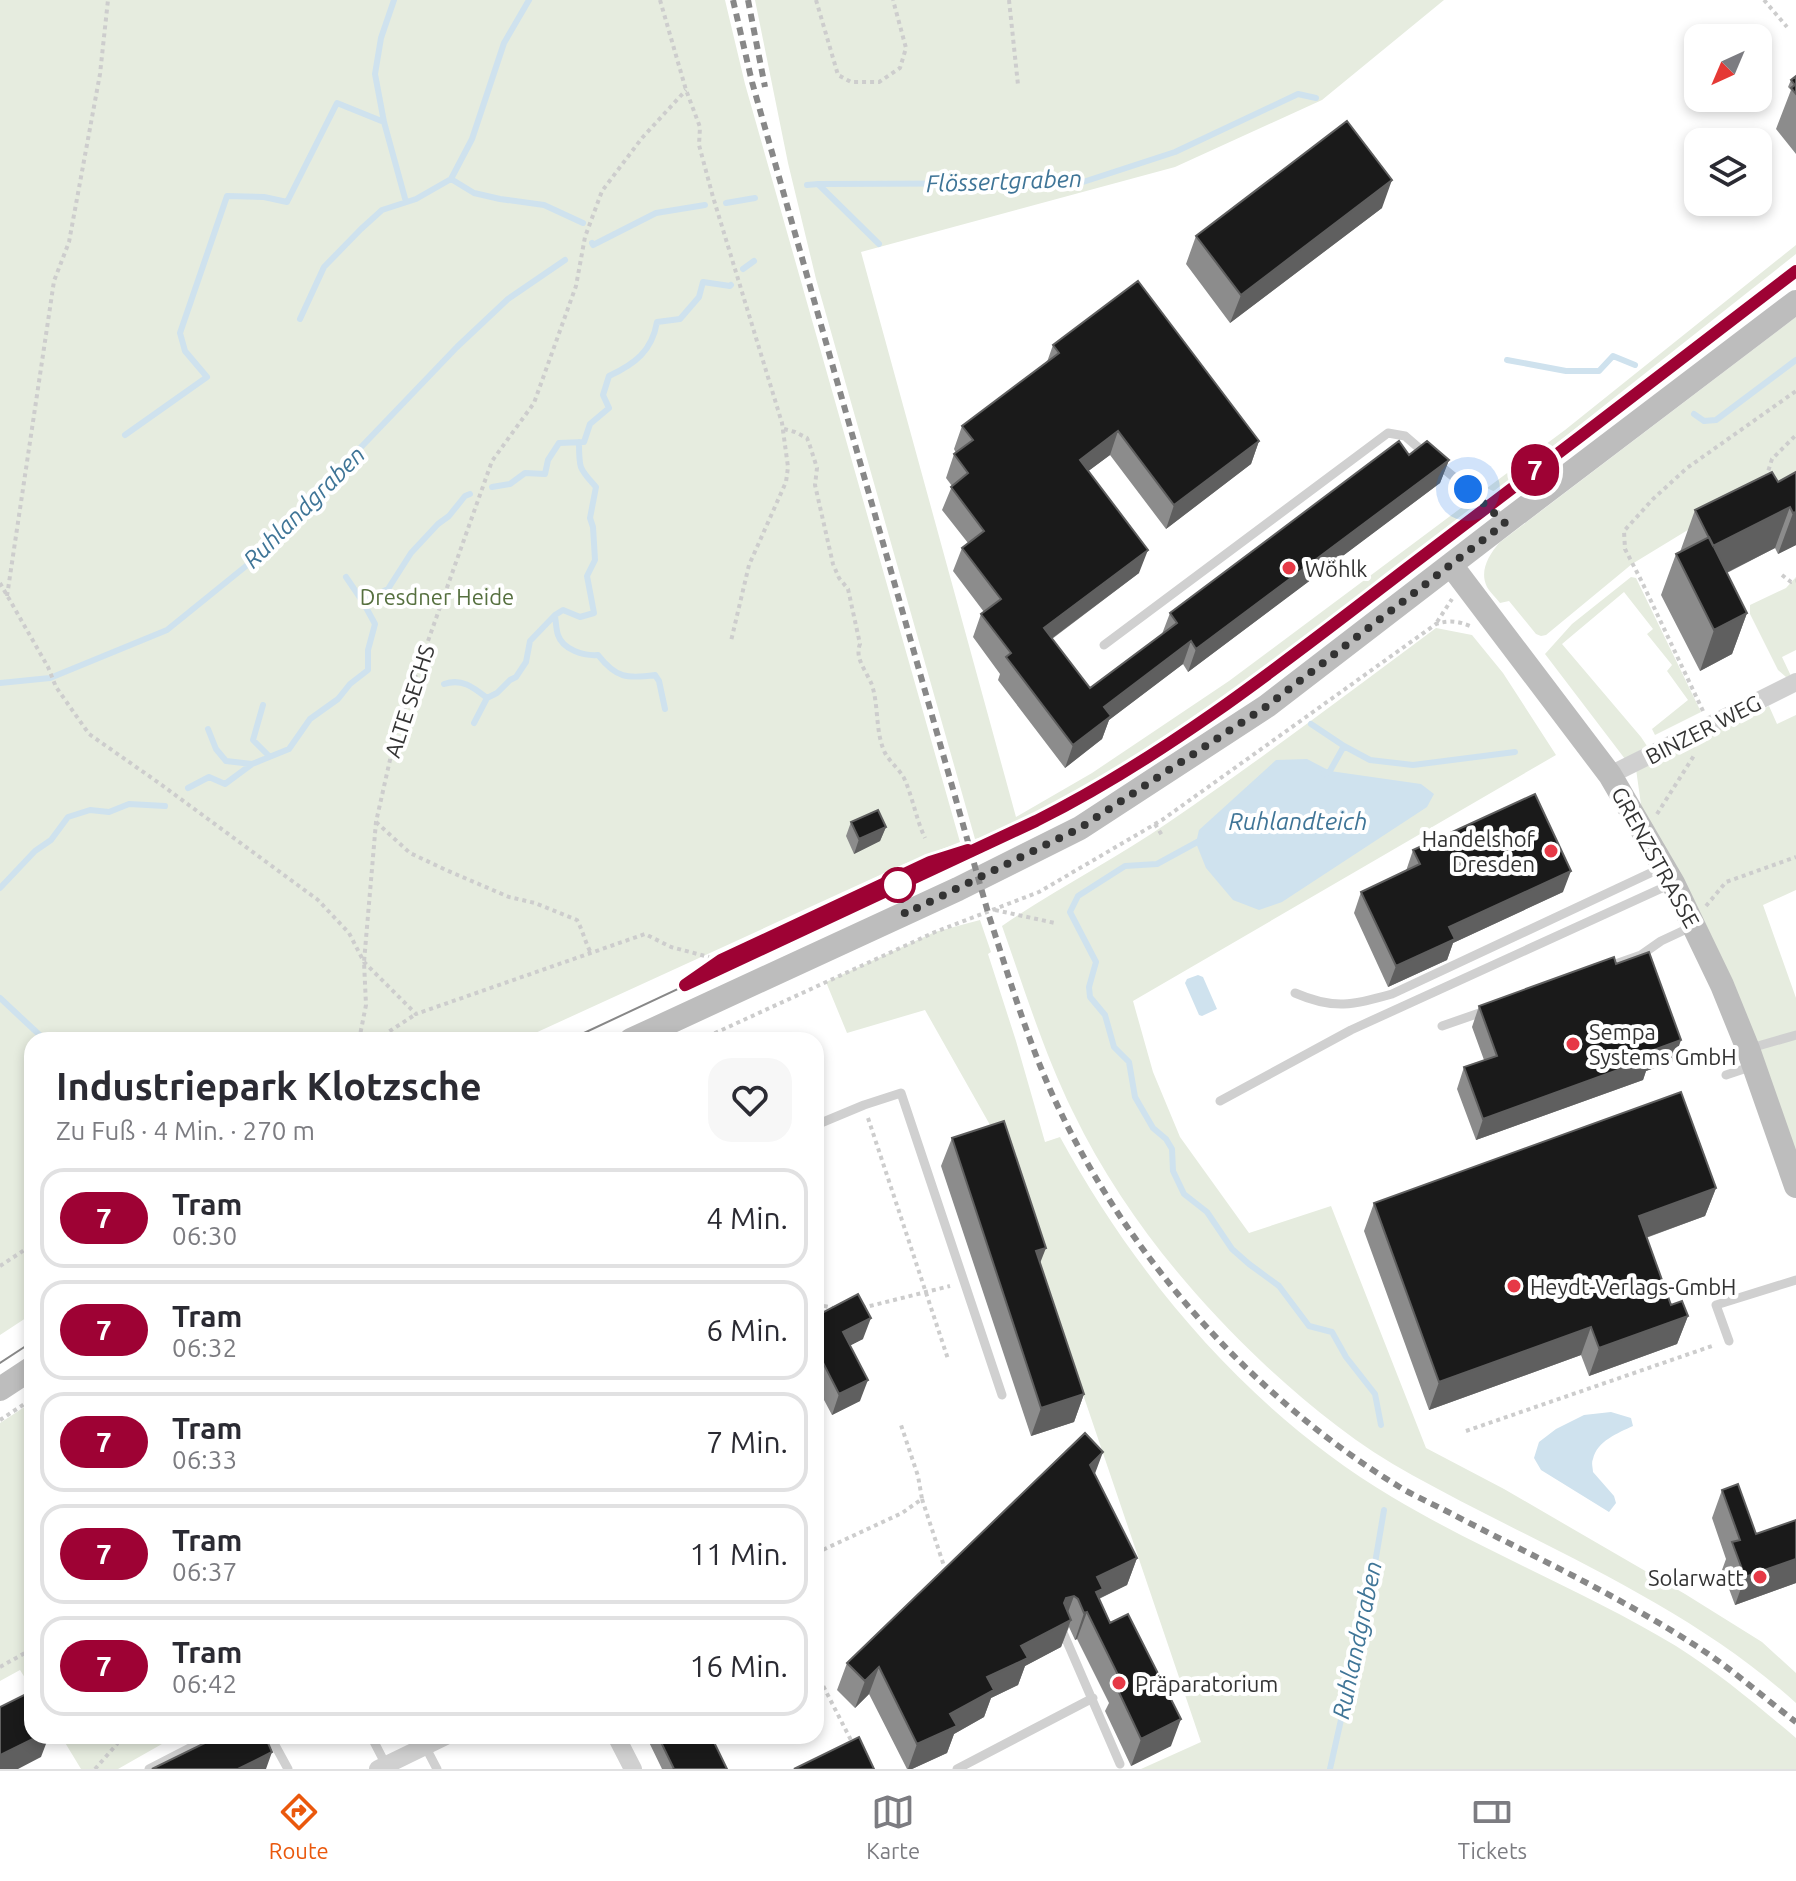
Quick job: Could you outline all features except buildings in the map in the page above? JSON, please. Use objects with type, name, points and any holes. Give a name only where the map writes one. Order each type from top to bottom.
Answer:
[{"type":"main road","points":[[648,1032],[958,889],[1080,828],[1267,706],[1796,302]]},
{"type":"main road","name":"GRENZSTRASSE","points":[[1451,565],[1610,775],[1645,833],[1694,923],[1722,985],[1796,1186]]},
{"type":"main road","points":[[0,1389],[24,1373]]},
{"type":"street","name":"BINZER WEG","points":[[1610,775],[1796,682]]},
{"type":"street","points":[[382,1767],[429,1744]]},
{"type":"street","points":[[620,1744],[633,1769]]},
{"type":"lane","points":[[1104,645],[1388,433],[1405,436],[1505,523]]},
{"type":"lane","points":[[1295,993],[1317,1003],[1356,1004],[1392,994],[1668,875]]},
{"type":"lane","points":[[1220,1101],[1351,1030],[1668,875]]},
{"type":"lane","points":[[1598,970],[1641,955],[1694,923]]},
{"type":"lane","points":[[1442,1026],[1499,1006]]},
{"type":"lane","points":[[1726,1075],[1751,1057],[1796,1035]]},
{"type":"lane","points":[[824,1122],[901,1093],[1002,1395]]},
{"type":"lane","points":[[1729,1341],[1716,1305],[1796,1280]]},
{"type":"lane","points":[[1062,1630],[1120,1764]]},
{"type":"lane","points":[[957,1769],[1093,1698]]},
{"type":"lane","points":[[149,1769],[197,1744]]},
{"type":"lane","points":[[274,1744],[288,1769]]},
{"type":"lane","points":[[374,1744],[382,1767]]},
{"type":"lane","points":[[425,1746],[437,1769]]},
{"type":"path","points":[[7,596],[54,281],[69,242],[100,74],[108,0]]},
{"type":"path","points":[[660,0],[700,127],[699,145],[713,197],[783,428],[788,467],[786,482],[749,565],[731,641]]},
{"type":"path","points":[[816,0],[838,75],[851,82],[879,82],[900,68],[906,48],[893,0]]},
{"type":"path","points":[[1009,0],[1018,85]]},
{"type":"path","points":[[1764,0],[1787,27]]},
{"type":"path","name":"ALTE SECHS","points":[[361,1032],[366,1005],[364,962],[376,822],[407,700],[492,461],[534,403],[576,286],[585,237],[602,191],[642,138],[686,90]]},
{"type":"path","points":[[1645,833],[1708,734],[1710,725],[1625,549],[1624,531],[1687,468],[1796,391]]},
{"type":"path","points":[[783,428],[807,438],[810,446],[817,468],[815,485],[833,564],[848,589],[861,663],[872,685],[879,734],[886,755],[902,774],[925,838]]},
{"type":"path","points":[[1767,484],[1766,475],[1772,459],[1796,435]]},
{"type":"path","points":[[1782,575],[1791,582],[1796,581]]},
{"type":"path","points":[[0,583],[48,667],[56,687],[89,734],[318,900],[349,933],[364,962],[416,1014]]},
{"type":"path","points":[[1357,679],[1436,624],[1448,620],[1475,628]]},
{"type":"path","points":[[376,822],[410,853],[422,859],[509,897],[535,903],[577,920],[591,953]]},
{"type":"path","points":[[1155,824],[1163,837]]},
{"type":"path","points":[[1694,923],[1726,882],[1796,857]]},
{"type":"path","points":[[914,882],[949,866]]},
{"type":"path","points":[[993,910],[1055,923]]},
{"type":"path","points":[[388,1032],[416,1014],[645,934],[671,947],[709,957]]},
{"type":"path","points":[[864,1105],[948,1359]]},
{"type":"path","points":[[0,1266],[24,1250]]},
{"type":"path","points":[[861,1309],[965,1283]]},
{"type":"path","points":[[824,1307],[838,1308]]},
{"type":"path","points":[[1466,1431],[1729,1341]]},
{"type":"path","points":[[0,1420],[24,1404]]},
{"type":"path","points":[[901,1425],[944,1566]]},
{"type":"path","points":[[824,1549],[902,1513],[922,1499]]},
{"type":"path","points":[[0,1667],[24,1654]]},
{"type":"path","points":[[824,1687],[859,1755]]},
{"type":"path","points":[[95,1769],[117,1744]]},
{"type":"green space","name":"Dresdner Heide","points":[[0,0],[725,0],[745,84],[960,842],[904,864],[537,1032],[24,1032],[24,1319],[0,1335]]},
{"type":"green space","points":[[755,0],[1444,0],[1322,100],[1175,167],[861,252],[1016,817],[1092,773],[1229,681],[1469,502],[1473,509],[1193,717],[1036,814],[975,839],[816,279],[788,163]]},
{"type":"green space","points":[[1796,245],[1796,254],[1495,492],[1487,488],[1565,430]]},
{"type":"green space","points":[[1796,317],[1796,472],[1696,525],[1632,564],[1546,635],[1536,634],[1509,601],[1500,603],[1487,587],[1484,575],[1489,558],[1499,543]]},
{"type":"green space","points":[[1631,577],[1636,578],[1701,712],[1655,735],[1652,729],[1688,700],[1667,671],[1672,665],[1647,634],[1653,629],[1624,592],[1562,644],[1647,746],[1625,759],[1545,654],[1572,624]]},
{"type":"green space","points":[[1796,577],[1796,650],[1782,657],[1791,676],[1786,677],[1778,670],[1750,614],[1750,605],[1786,588]]},
{"type":"green space","points":[[1436,628],[1472,635],[1503,673],[1556,755],[1133,1001],[1153,1072],[1180,1137],[1249,1233],[1331,1206],[1426,1448],[1504,1489],[1762,1642],[1796,1673],[1796,1703],[1753,1667],[1660,1605],[1412,1475],[1371,1450],[1315,1408],[1262,1362],[1181,1276],[1111,1181],[1073,1112],[1053,1067],[1002,926],[1169,822]]},
{"type":"green space","points":[[1769,706],[1777,724],[1796,715],[1796,890],[1763,905],[1796,998],[1796,1186],[1645,833],[1636,769]]},
{"type":"green space","points":[[980,920],[1045,1142],[1060,1137],[1125,1242],[1162,1292],[1245,1384],[1340,1463],[1392,1497],[1462,1536],[1641,1626],[1708,1667],[1796,1738],[1796,1769],[1141,1769],[1201,1742],[994,1132],[925,1010],[847,1033],[826,982],[935,932]]},
{"type":"green space","points":[[24,1407],[24,1676],[20,1670],[0,1681],[0,1423]]},
{"type":"green space","points":[[66,1744],[162,1744],[118,1769],[81,1769]]},
{"type":"water","name":"Ruhlandteich","points":[[1307,759],[1330,771],[1421,784],[1434,794],[1427,807],[1282,902],[1259,910],[1233,900],[1206,868],[1196,843],[1199,830],[1276,760]]},
{"type":"water","points":[[1198,975],[1203,977],[1217,1009],[1202,1016],[1185,983]]},
{"type":"water","points":[[1611,1412],[1631,1418],[1633,1426],[1603,1442],[1592,1461],[1593,1472],[1614,1496],[1616,1503],[1609,1512],[1541,1470],[1534,1458],[1539,1442],[1556,1429],[1584,1415]]},
{"type":"waterway","points":[[394,0],[381,38],[375,74],[384,122],[406,202]]},
{"type":"waterway","points":[[529,0],[504,43],[472,139],[451,179],[474,193],[544,205],[583,223]]},
{"type":"waterway","name":"Flössertgraben","points":[[818,184],[1080,183],[1175,152],[1298,94],[1316,98]]},
{"type":"waterway","points":[[125,435],[207,377],[185,351],[180,333],[227,196],[264,197],[287,202],[337,103],[384,122]]},
{"type":"waterway","points":[[300,319],[324,267],[361,229],[382,210],[416,199],[451,179]]},
{"type":"waterway","name":"Ruhlandgraben","points":[[807,185],[818,184],[879,244]]},
{"type":"waterway","name":"Ruhlandgraben","points":[[726,203],[755,198]]},
{"type":"waterway","name":"Ruhlandgraben","points":[[592,243],[656,213],[705,205]]},
{"type":"waterway","name":"Ruhlandgraben","points":[[0,683],[50,678],[167,630],[251,562],[457,347],[508,299],[565,260]]},
{"type":"waterway","points":[[743,269],[754,261]]},
{"type":"waterway","points":[[492,487],[510,484],[525,473],[545,474],[548,460],[559,443],[584,442],[590,424],[609,408],[603,395],[609,376],[641,355],[651,341],[657,322],[680,319],[699,297],[703,282],[731,285]]},
{"type":"waterway","name":"Flössertgraben","points":[[1507,360],[1566,371],[1599,371],[1613,356],[1635,365]]},
{"type":"waterway","name":"Flössertgraben","points":[[1694,414],[1704,421],[1716,420],[1796,360]]},
{"type":"waterway","points":[[474,723],[487,698],[516,677],[526,662],[530,641],[555,615],[563,610],[580,617],[594,613],[587,576],[595,560],[590,518],[596,487],[581,468],[579,442]]},
{"type":"waterway","points":[[188,788],[209,777],[225,784],[252,764],[289,749],[310,719],[338,699],[350,684],[368,670],[368,650],[375,624],[363,602],[388,589],[411,553],[470,494]]},
{"type":"waterway","points":[[346,577],[363,602]]},
{"type":"waterway","points":[[555,616],[558,635],[569,648],[598,655],[623,675],[655,675],[665,709]]},
{"type":"waterway","points":[[444,684],[462,683],[487,698]]},
{"type":"waterway","points":[[263,705],[253,740],[269,756]]},
{"type":"waterway","name":"Ruhlandgraben","points":[[1311,724],[1344,746],[1330,771],[1324,774]]},
{"type":"waterway","points":[[208,729],[216,749],[226,761],[252,764]]},
{"type":"waterway","points":[[1344,746],[1370,760],[1413,765],[1515,752]]},
{"type":"waterway","points":[[0,888],[35,851],[51,840],[68,817],[90,810],[109,812],[129,804],[165,806]]},
{"type":"waterway","name":"Ruhlandgraben","points":[[1201,840],[1157,864],[1125,866],[1078,896],[1070,912],[1096,962],[1089,987],[1090,997],[1105,1015],[1114,1047],[1129,1062],[1135,1097],[1153,1128],[1172,1149],[1173,1171],[1184,1194],[1207,1212],[1232,1249],[1279,1286],[1309,1326],[1332,1332],[1346,1357],[1375,1394],[1381,1425]]},
{"type":"waterway","points":[[0,998],[36,1032]]},
{"type":"waterway","name":"Ruhlandgraben","points":[[1330,1769],[1372,1581],[1384,1510]]},
{"type":"tram line","points":[[586,1032],[1036,821],[1133,766],[1272,671],[1796,271]]},
{"type":"tram line","name":"7","points":[[968,850],[930,862],[721,960],[685,985],[1036,821],[1080,799],[1145,759],[1356,608],[1796,271]]},
{"type":"tram line","points":[[0,1363],[24,1347]]},
{"type":"railway","points":[[733,0],[752,82],[989,916],[1024,1024],[1049,1087],[1078,1147],[1112,1204],[1151,1260],[1240,1362],[1343,1449],[1405,1490],[1593,1586],[1672,1631],[1725,1666],[1796,1722]]},
{"type":"railway","points":[[748,0],[765,87]]},
{"type":"place","name":"Wöhlk","points":[[1289,568]]},
{"type":"place","name":"Handelshof Dresden","points":[[1551,851]]},
{"type":"place","name":"Sempa Systems GmbH","points":[[1573,1044]]},
{"type":"place","name":"Heydt-Verlags-GmbH","points":[[1514,1286]]},
{"type":"place","name":"Solarwatt","points":[[1760,1577]]},
{"type":"place","name":"Präparatorium","points":[[1119,1683]]},
{"type":"route","points":[[898,885],[905,914],[1080,828],[1267,706],[1505,523],[1468,489]]}]
